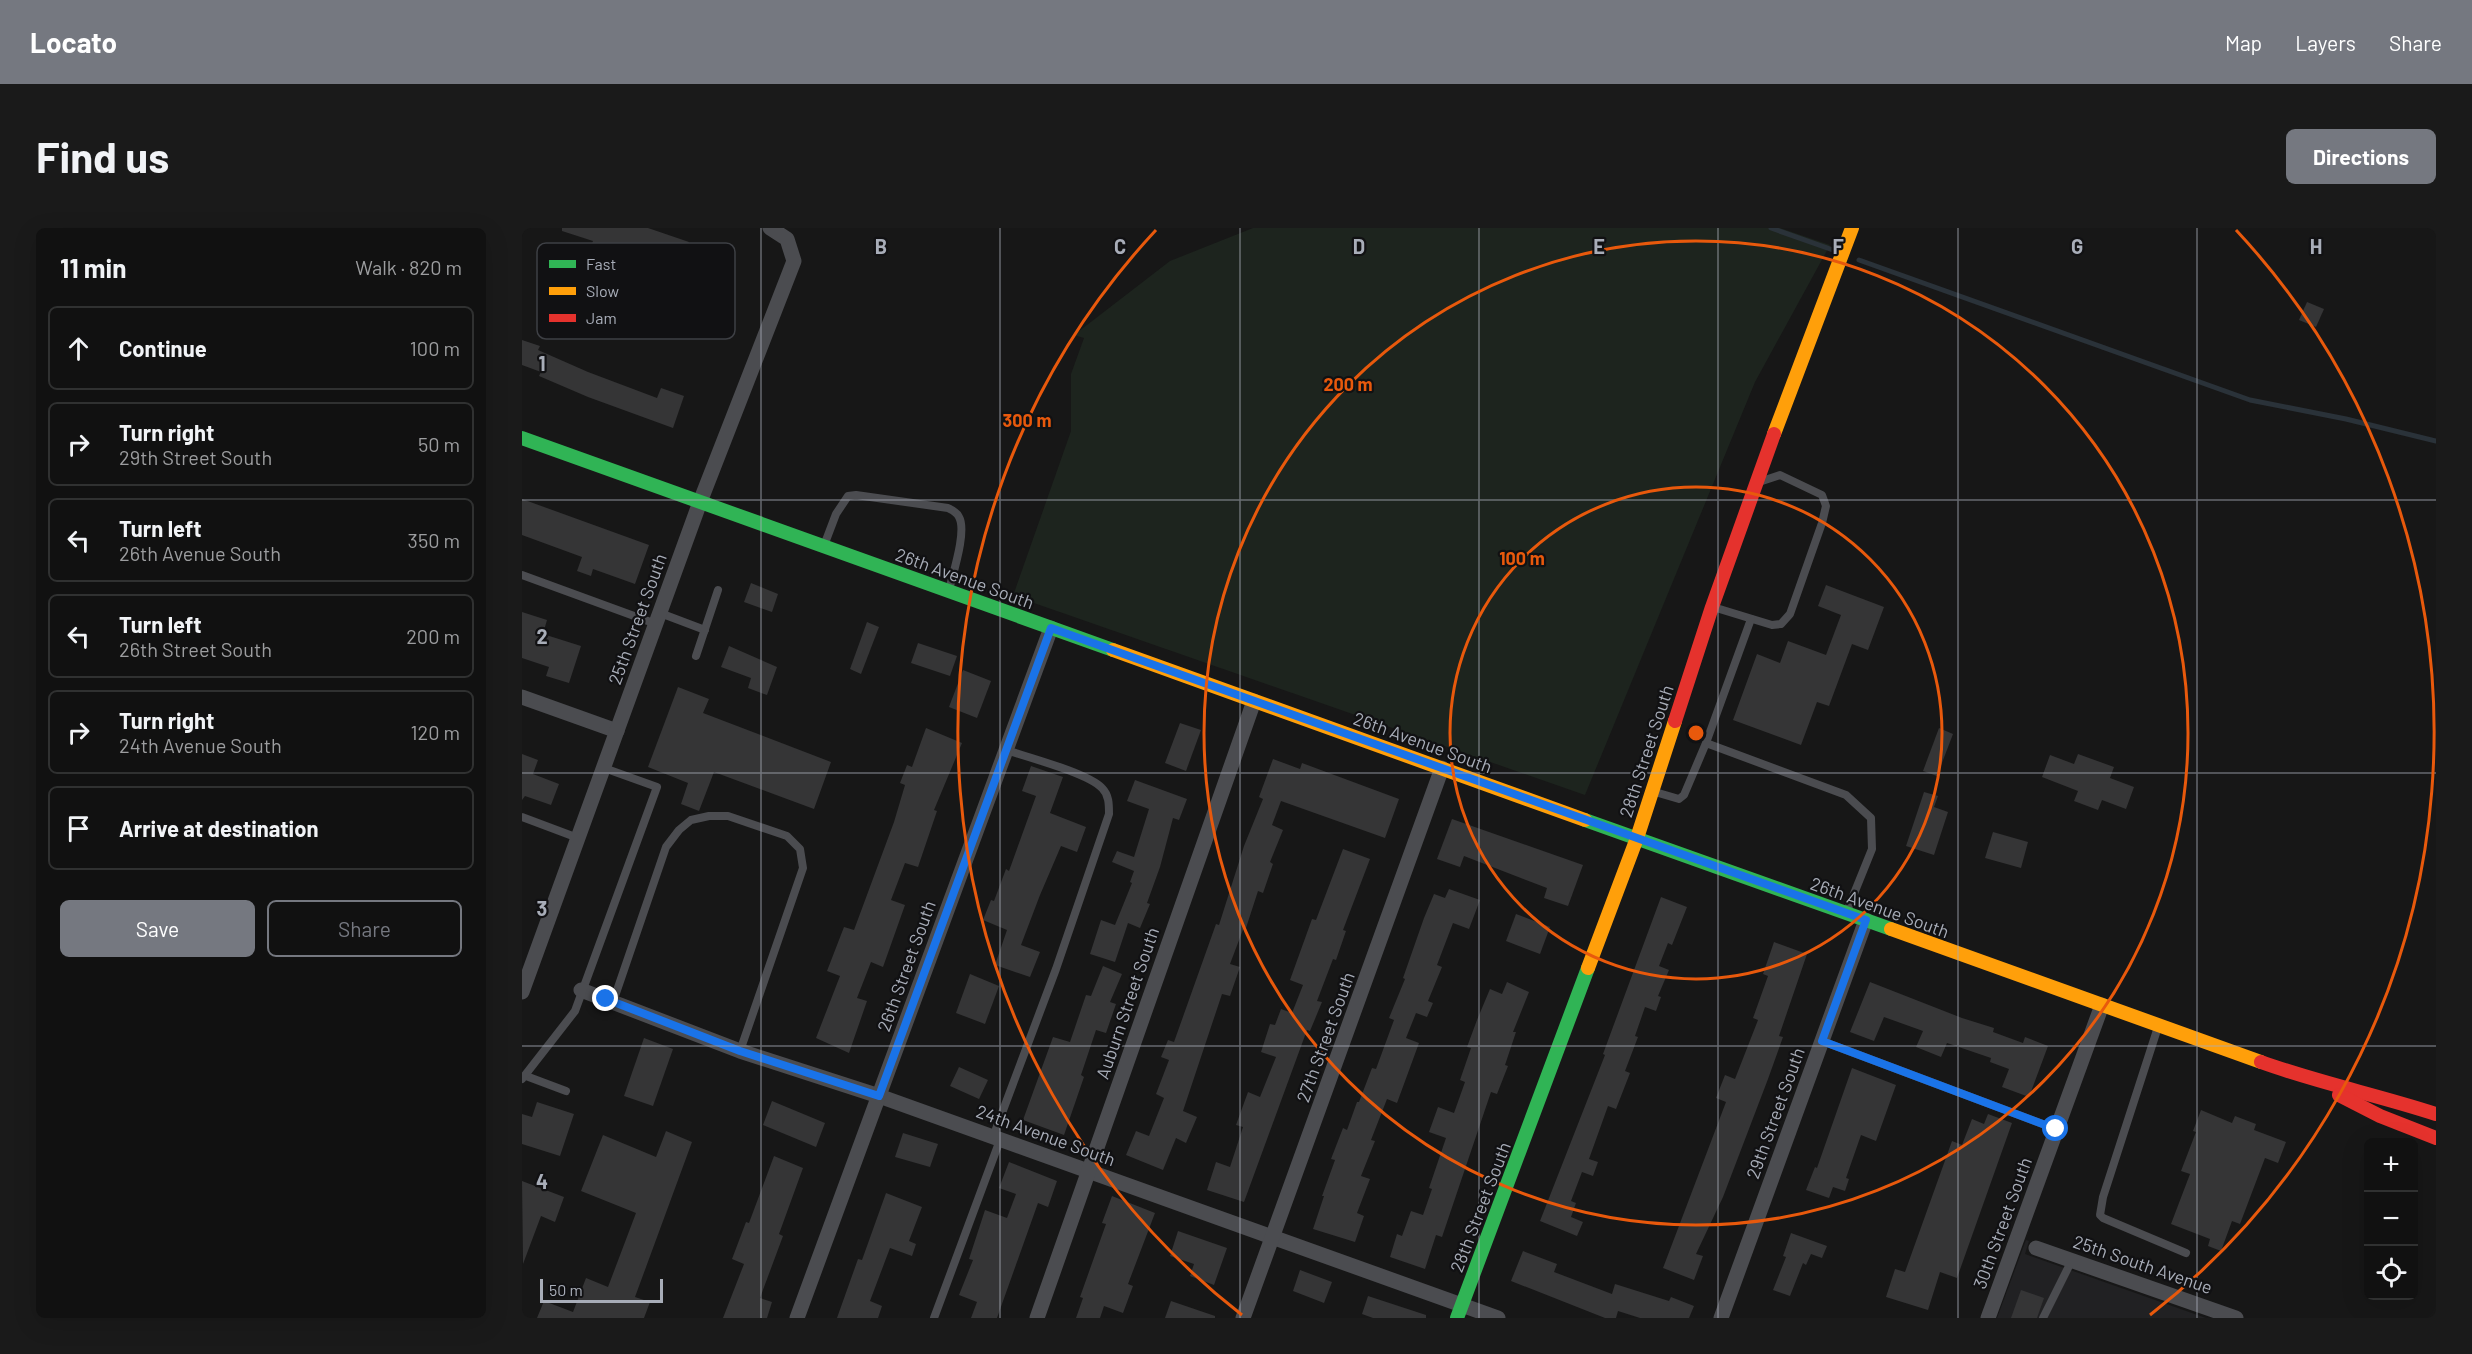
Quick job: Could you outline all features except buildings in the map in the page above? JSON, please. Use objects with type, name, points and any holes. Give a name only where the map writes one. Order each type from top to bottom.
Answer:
[{"type":"street","name":"25th Street South","points":[[522,992],[700,502],[794,261],[787,239],[770,228]]},
{"type":"street","name":"28th Street South","points":[[1460,1312],[1654,792],[1712,607],[1755,484],[1852,228]]},
{"type":"street","name":"26th Avenue South","points":[[522,438],[2158,1026],[2311,1080],[2384,1097],[2436,1114]]},
{"type":"street","name":"26th Street South","points":[[797,1318],[1051,628]]},
{"type":"street","points":[[522,697],[617,731]]},
{"type":"street","name":"Auburn Street South","points":[[1036,1318],[1254,701]]},
{"type":"street","name":"27th Street South","points":[[1244,1318],[1442,768]]},
{"type":"street","name":"29th Street South","points":[[1721,1318],[1866,920]]},
{"type":"street","name":"24th Avenue South","points":[[581,990],[740,1051],[879,1096],[1273,1238],[1460,1312],[1498,1318]]},
{"type":"street","name":"30th Street South","points":[[1988,1318],[2102,1005]]},
{"type":"street","name":"26th Avenue South","points":[[2311,1080],[2380,1116],[2436,1138]]},
{"type":"street","name":"25th South Avenue","points":[[2036,1248],[2236,1318]]},
{"type":"lane","points":[[1712,607],[1772,625],[1781,624],[1790,614],[1826,506],[1822,495],[1780,475],[1755,484]]},
{"type":"lane","points":[[824,546],[842,504],[848,496],[856,495],[948,508],[955,511],[960,518],[962,532],[949,591]]},
{"type":"lane","points":[[522,575],[658,619],[705,630]]},
{"type":"lane","points":[[696,656],[718,590]]},
{"type":"lane","points":[[1654,792],[1679,799],[1684,795],[1706,743],[1751,619]]},
{"type":"lane","points":[[1706,743],[1846,795],[1871,818],[1872,849],[1846,914]]},
{"type":"lane","points":[[934,1318],[1109,814],[1109,800],[1102,788],[1089,779],[1006,750]]},
{"type":"lane","points":[[566,1091],[524,1078],[575,1011],[657,787],[603,768]]},
{"type":"lane","points":[[613,1002],[666,847],[679,830],[691,820],[709,816],[728,816],[787,836],[800,849],[803,868],[740,1051]]},
{"type":"lane","points":[[522,818],[578,838]]},
{"type":"lane","points":[[2158,1026],[2103,1197],[2100,1215],[2186,1252]]},
{"type":"lane","points":[[1822,1041],[2056,1129]]},
{"type":"lane","points":[[2046,1317],[2072,1260]]},
{"type":"shaded area","points":[[1253,228],[1780,228],[1830,245],[1755,382],[1585,795],[1011,595],[1014,593],[1071,431],[1071,374],[1084,338],[1074,335],[1170,261]]},
{"type":"shaded area","points":[[2026,1240],[2029,1241],[2025,1254],[2206,1318],[1997,1318]]},
{"type":"waterway","points":[[1771,228],[1833,250]]},
{"type":"waterway","points":[[1859,260],[2250,400],[2346,419],[2436,441]]},
{"type":"traffic: fast","points":[[522,438],[1113,650]]},
{"type":"traffic: fast","points":[[1585,820],[1891,929]]},
{"type":"traffic: fast","points":[[1457,1318],[1588,968]]},
{"type":"traffic: slow","points":[[1774,434],[1852,228]]},
{"type":"traffic: slow","points":[[1113,650],[1585,820]]},
{"type":"traffic: slow","points":[[1588,968],[1637,838],[1675,721]]},
{"type":"traffic: slow","points":[[1891,929],[2261,1062]]},
{"type":"traffic: jam","points":[[1675,721],[1712,607],[1774,434]]},
{"type":"traffic: jam","points":[[2261,1062],[2436,1114]]},
{"type":"traffic: jam","points":[[2339,1095],[2380,1116],[2436,1138]]},
{"type":"route","points":[[606,999],[740,1051],[879,1096],[1051,628],[1866,920],[1822,1041],[2056,1129]]}]
